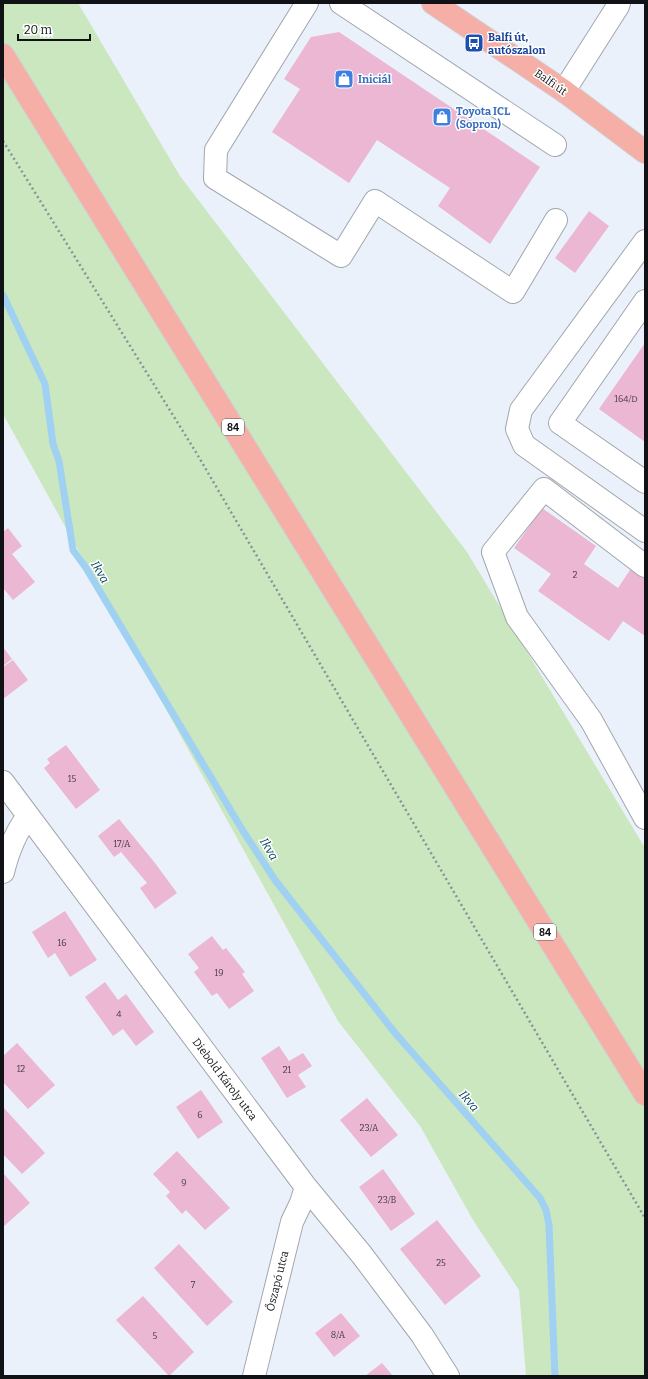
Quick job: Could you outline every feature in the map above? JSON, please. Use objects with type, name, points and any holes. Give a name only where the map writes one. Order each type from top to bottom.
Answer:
[{"type":"main road","name":"Balfi út","points":[[433,3],[564,91],[645,152]]},
{"type":"main road","name":"84","points":[[3,55],[645,1094]]},
{"type":"street","points":[[307,3],[216,150],[214,178],[340,256],[375,201],[513,292],[556,220]]},
{"type":"street","points":[[342,3],[555,145]]},
{"type":"street","points":[[564,91],[619,3]]},
{"type":"street","points":[[645,241],[521,410],[517,429],[524,445],[645,531]]},
{"type":"street","points":[[645,301],[560,424],[645,482]]},
{"type":"street","points":[[645,566],[544,489],[493,552],[517,617],[591,720],[645,818]]},
{"type":"street","name":"Diebold Károly utca","points":[[3,782],[306,1187],[372,1268],[422,1335],[448,1376]]},
{"type":"street","points":[[3,872],[13,840],[20,826],[28,816]]},
{"type":"street","name":"Őszapó utca","points":[[254,1376],[292,1222],[301,1203],[306,1187]]},
{"type":"path","points":[[3,141],[197,454],[645,1218]]},
{"type":"green space","points":[[3,3],[78,3],[180,176],[467,552],[645,848],[645,1376],[526,1376],[519,1290],[473,1220],[420,1126],[338,1021],[3,414]]},
{"type":"building","points":[[339,32],[540,167],[490,244],[438,206],[450,188],[377,140],[349,183],[272,132],[300,89],[284,79],[311,37]]},
{"type":"building","points":[[589,211],[609,226],[575,273],[555,258]]},
{"type":"building","points":[[645,343],[645,442],[599,409]]},
{"type":"building","points":[[542,508],[596,546],[584,564],[618,588],[632,567],[645,576],[645,636],[623,621],[609,641],[538,591],[551,574],[514,548]]},
{"type":"building","points":[[8,528],[22,546],[12,554],[35,582],[13,600],[3,588],[3,532]]},
{"type":"building","points":[[3,647],[12,659],[3,666]]},
{"type":"building","points":[[13,660],[28,680],[3,699],[3,667]]},
{"type":"building","points":[[66,745],[100,790],[76,809],[44,768],[50,763],[47,759]]},
{"type":"building","points":[[119,819],[177,893],[155,909],[140,888],[147,883],[121,852],[114,857],[98,836]]},
{"type":"building","points":[[65,911],[97,960],[70,977],[55,953],[48,958],[32,932]]},
{"type":"building","points":[[212,936],[223,950],[226,948],[245,972],[242,974],[254,991],[229,1009],[217,993],[212,996],[194,972],[199,968],[188,954]]},
{"type":"building","points":[[105,982],[118,1000],[126,994],[154,1032],[136,1046],[123,1029],[113,1036],[85,997]]},
{"type":"building","points":[[17,1043],[55,1085],[28,1109],[3,1082],[3,1056]]},
{"type":"building","points":[[279,1046],[289,1061],[303,1053],[312,1066],[298,1075],[306,1087],[287,1098],[261,1058]]},
{"type":"building","points":[[201,1090],[223,1122],[198,1139],[176,1107]]},
{"type":"building","points":[[367,1098],[398,1135],[371,1157],[340,1120]]},
{"type":"building","points":[[3,1107],[45,1153],[22,1174],[3,1154]]},
{"type":"building","points":[[177,1151],[230,1208],[205,1230],[186,1210],[182,1214],[166,1196],[170,1192],[153,1174]]},
{"type":"building","points":[[383,1169],[415,1214],[391,1231],[359,1187]]},
{"type":"building","points":[[3,1173],[30,1203],[3,1227]]},
{"type":"building","points":[[437,1220],[481,1276],[445,1305],[400,1249]]},
{"type":"building","points":[[179,1244],[233,1302],[207,1326],[154,1268]]},
{"type":"building","points":[[143,1296],[194,1352],[169,1376],[116,1320]]},
{"type":"building","points":[[341,1313],[360,1336],[334,1357],[315,1333]]},
{"type":"building","points":[[382,1363],[393,1376],[365,1376]]},
{"type":"waterway","name":"Ikva","points":[[3,295],[45,384],[53,444],[59,461],[73,550],[86,568],[243,831],[275,880],[395,1033],[540,1198],[546,1210],[549,1225],[555,1376]]},
{"type":"place","name":"Balfi út, autószalon","points":[[474,43]]},
{"type":"place","name":"Iniciál","points":[[344,79]]},
{"type":"place","name":"Toyota ICL (Sopron)","points":[[442,117]]}]
